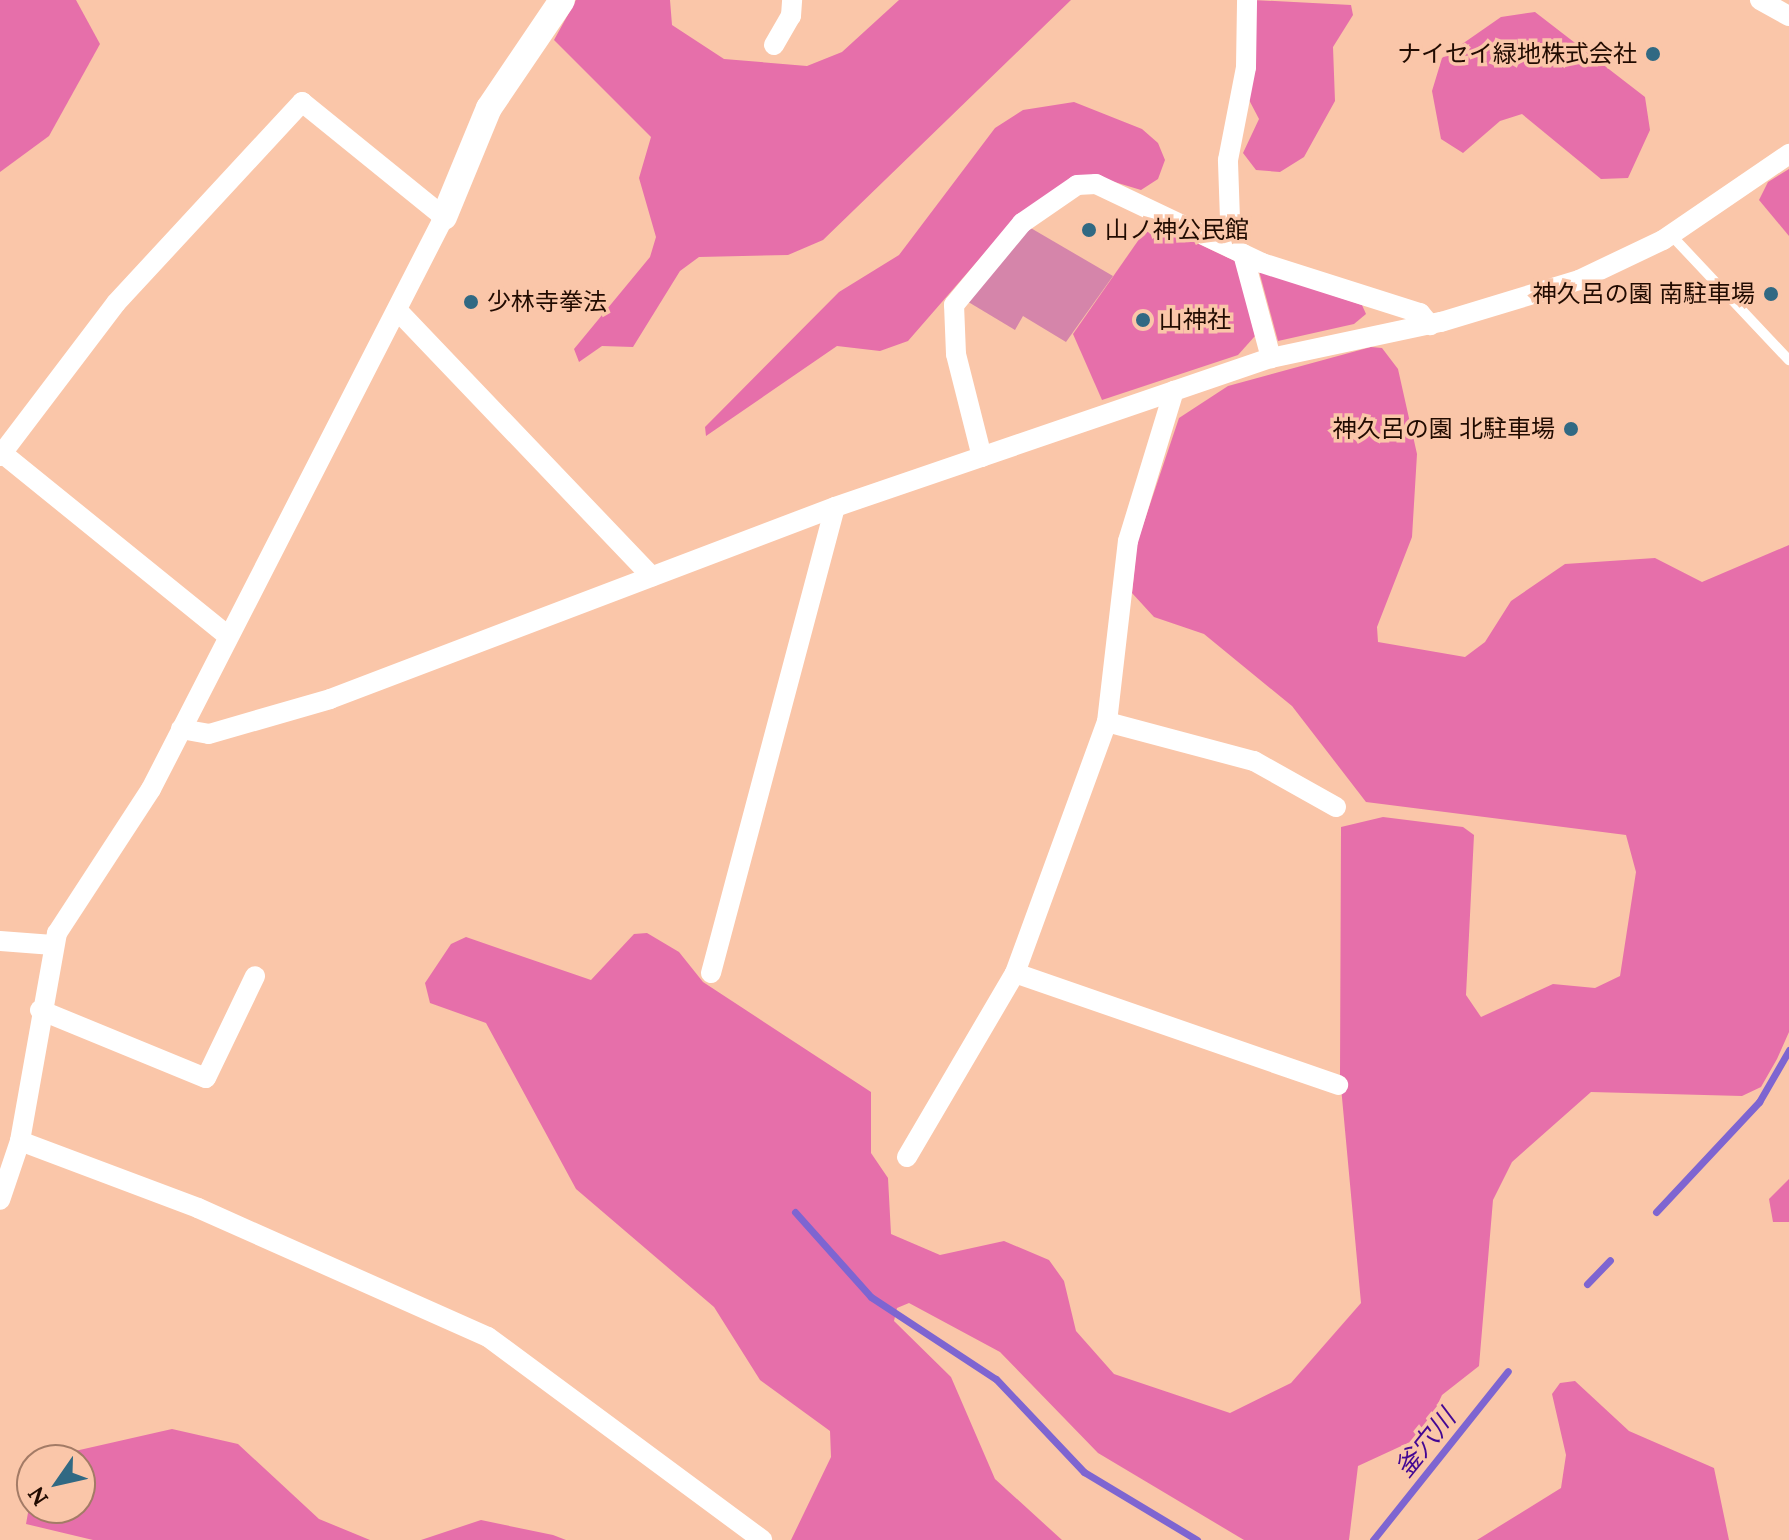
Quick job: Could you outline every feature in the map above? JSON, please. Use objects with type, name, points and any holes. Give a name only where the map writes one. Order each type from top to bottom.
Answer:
[{"type":"street","points":[[0,1200],[20,1141],[53,945],[137,814],[227,635],[399,312],[444,217],[489,108],[562,0]]},
{"type":"street","points":[[774,45],[791,16],[792,0]]},
{"type":"street","points":[[1247,0],[1246,67],[1228,160],[1237,251],[1271,358]]},
{"type":"street","points":[[1760,0],[1789,16]]},
{"type":"street","points":[[227,635],[1,455],[116,303],[302,102],[444,217]]},
{"type":"street","points":[[181,729],[209,734],[330,699],[835,507],[1271,358],[1430,325],[1579,280],[1671,235],[1789,154]]},
{"type":"street","points":[[982,457],[956,354],[954,305],[1022,223],[1087,183],[1237,251],[1420,313],[1430,325]]},
{"type":"street","points":[[399,312],[652,577]]},
{"type":"street","points":[[907,1157],[1015,973],[1107,722],[1128,541],[1174,391]]},
{"type":"street","points":[[711,973],[835,507]]},
{"type":"street","points":[[1107,722],[1254,761],[1336,807]]},
{"type":"street","points":[[0,941],[53,945]]},
{"type":"street","points":[[1015,973],[1338,1085]]},
{"type":"street","points":[[40,1010],[206,1078],[255,976]]},
{"type":"street","points":[[20,1141],[198,1208],[488,1337],[762,1540]]},
{"type":"lane","points":[[1671,235],[1789,360]]},
{"type":"shaded area","points":[[0,0],[76,0],[100,44],[49,136],[0,172]]},
{"type":"shaded area","points":[[576,0],[670,0],[672,25],[724,59],[807,66],[842,52],[899,0],[1071,0],[823,240],[788,255],[699,257],[680,271],[633,347],[602,346],[579,362],[574,349],[650,257],[656,237],[639,178],[651,137],[554,40]]},
{"type":"shaded area","points":[[1253,0],[1351,5],[1353,15],[1333,47],[1335,101],[1304,157],[1280,172],[1256,170],[1243,153],[1259,119],[1248,98]]},
{"type":"shaded area","points":[[1535,12],[1645,97],[1650,130],[1628,178],[1601,179],[1522,114],[1500,121],[1463,153],[1441,139],[1432,91],[1442,58],[1501,17]]},
{"type":"shaded area","points":[[1074,102],[1142,129],[1158,143],[1165,160],[1158,179],[1141,190],[1098,177],[1002,233],[908,341],[880,351],[837,346],[706,436],[705,427],[839,292],[899,255],[995,128],[1023,110]]},
{"type":"shaded area","points":[[1789,169],[1789,236],[1759,200],[1768,182]]},
{"type":"shaded area","points":[[1159,225],[1237,262],[1255,336],[1238,355],[1102,400],[1073,334],[1142,235]]},
{"type":"shaded area","points":[[1029,227],[1113,276],[1066,342],[1023,316],[1015,330],[965,300]]},
{"type":"shaded area","points":[[1259,271],[1362,305],[1366,314],[1354,324],[1278,341]]},
{"type":"shaded area","points":[[1371,347],[1382,348],[1398,369],[1417,454],[1412,537],[1377,627],[1378,642],[1465,657],[1485,642],[1511,601],[1565,564],[1655,558],[1702,582],[1789,545],[1789,1032],[1777,1059],[1761,1087],[1742,1096],[1591,1092],[1512,1162],[1493,1200],[1479,1366],[1442,1395],[1423,1436],[1358,1466],[1349,1540],[1244,1540],[1098,1453],[1000,1352],[909,1303],[897,1308],[894,1321],[951,1377],[995,1479],[1062,1540],[791,1540],[831,1457],[830,1431],[760,1380],[714,1307],[576,1189],[486,1023],[430,1003],[425,983],[451,944],[466,937],[591,980],[634,934],[647,933],[679,952],[703,982],[871,1092],[871,1153],[888,1178],[891,1234],[940,1255],[1004,1241],[1049,1260],[1064,1281],[1076,1331],[1114,1374],[1230,1413],[1291,1383],[1361,1303],[1340,1076],[1341,827],[1383,817],[1463,827],[1474,835],[1466,995],[1481,1017],[1553,984],[1595,988],[1620,976],[1636,872],[1626,835],[1366,802],[1292,706],[1204,634],[1154,617],[1132,593],[1137,543],[1179,418],[1228,386]]},
{"type":"shaded area","points":[[1789,1179],[1789,1222],[1773,1222],[1769,1199]]},
{"type":"shaded area","points":[[1575,1381],[1629,1431],[1714,1468],[1729,1540],[1477,1540],[1561,1488],[1566,1455],[1552,1394],[1560,1383]]},
{"type":"shaded area","points":[[172,1429],[238,1444],[319,1519],[370,1540],[93,1540],[26,1524],[96,1524],[96,1446]]},
{"type":"shaded area","points":[[481,1520],[553,1535],[566,1540],[421,1540]]},
{"type":"waterway","name":"釜穴川","points":[[1656,1212],[1759,1102],[1789,1050]]},
{"type":"waterway","points":[[795,1212],[871,1297],[996,1379],[1084,1472],[1197,1540]]},
{"type":"waterway","name":"釜穴川","points":[[1587,1284],[1610,1260]]},
{"type":"waterway","name":"釜穴川","points":[[1373,1540],[1508,1371]]},
{"type":"place","name":"ナイセイ緑地株式会社","points":[[1653,54]]},
{"type":"place","name":"山ノ神公民館","points":[[1089,230]]},
{"type":"place","name":"神久呂の園 南駐車場","points":[[1771,294]]},
{"type":"place","name":"少林寺拳法","points":[[471,302]]},
{"type":"place","name":"山神社","points":[[1143,320]]},
{"type":"place","name":"神久呂の園 北駐車場","points":[[1571,429]]}]
